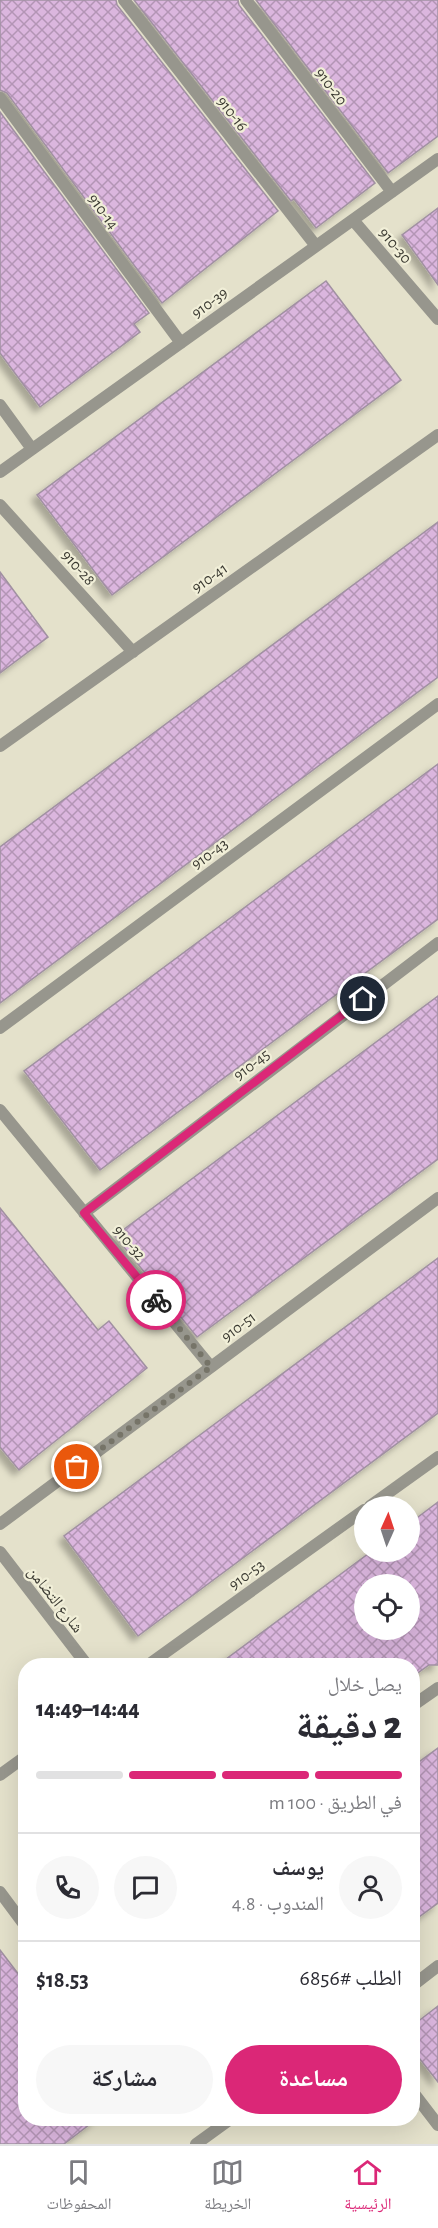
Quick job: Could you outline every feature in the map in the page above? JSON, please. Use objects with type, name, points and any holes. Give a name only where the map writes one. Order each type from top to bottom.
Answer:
[{"type":"street","name":"910-16","points":[[124,0],[316,246]]},
{"type":"street","name":"910-20","points":[[246,0],[392,192]]},
{"type":"street","name":"910-14","points":[[0,98],[181,343]]},
{"type":"street","name":"910-39","points":[[0,472],[438,159]]},
{"type":"street","name":"910-30","points":[[353,220],[438,319]]},
{"type":"street","points":[[0,405],[32,449]]},
{"type":"street","name":"910-41","points":[[0,746],[438,435]]},
{"type":"street","name":"910-28","points":[[0,505],[133,651]]},
{"type":"street","name":"910-43","points":[[0,1028],[438,704]]},
{"type":"street","name":"910-45","points":[[84,1213],[438,942]]},
{"type":"street","name":"910-32","points":[[0,1110],[211,1367]]},
{"type":"street","name":"910-51","points":[[0,1524],[438,1198]]},
{"type":"street","points":[[384,1496],[438,1457]]},
{"type":"street","name":"910-53","points":[[158,1658],[354,1517]]},
{"type":"street","name":"شارع التضامن","points":[[0,1552],[82,1658]]},
{"type":"street","points":[[420,1700],[438,1688]]},
{"type":"street","points":[[0,1775],[18,1762]]},
{"type":"street","points":[[0,1892],[18,1916]]},
{"type":"street","points":[[420,1980],[438,1966]]},
{"type":"street","points":[[420,2101],[438,2125]]},
{"type":"street","points":[[196,2144],[221,2126]]},
{"type":"building","points":[[0,0],[116,0],[117,5],[278,211],[162,303],[7,93],[0,90]]},
{"type":"building","points":[[134,0],[238,0],[239,5],[375,183],[316,228],[294,199],[291,201]]},
{"type":"building","points":[[256,0],[438,0],[438,136],[388,173]]},
{"type":"building","points":[[0,112],[149,313],[134,324],[140,332],[40,407],[0,353]]},
{"type":"building","points":[[438,208],[438,285],[402,235]]},
{"type":"building","points":[[326,281],[401,380],[112,595],[37,495]]},
{"type":"building","points":[[438,522],[438,677],[0,1003],[0,847]]},
{"type":"building","points":[[0,572],[48,637],[0,673]]},
{"type":"building","points":[[438,764],[438,919],[100,1170],[24,1071]]},
{"type":"building","points":[[438,996],[438,1159],[197,1337],[115,1236]]},
{"type":"building","points":[[0,1208],[98,1330],[109,1321],[147,1368],[19,1470],[0,1447]]},
{"type":"building","points":[[438,1258],[438,1413],[138,1636],[64,1536]]},
{"type":"building","points":[[438,1502],[438,1665],[429,1665],[420,1671],[420,1658],[227,1658],[357,1562],[420,1562],[420,1516]]},
{"type":"building","points":[[438,1748],[438,1903],[420,1916],[420,1761]]},
{"type":"building","points":[[0,1950],[18,1974],[18,2126],[88,2126],[64,2144],[0,2144]]},
{"type":"building","points":[[438,2006],[438,2082],[420,2059],[420,2020]]},
{"type":"way so far","points":[[77,1467],[211,1367],[156,1300]]},
{"type":"route","points":[[156,1300],[84,1213],[363,999]]}]
